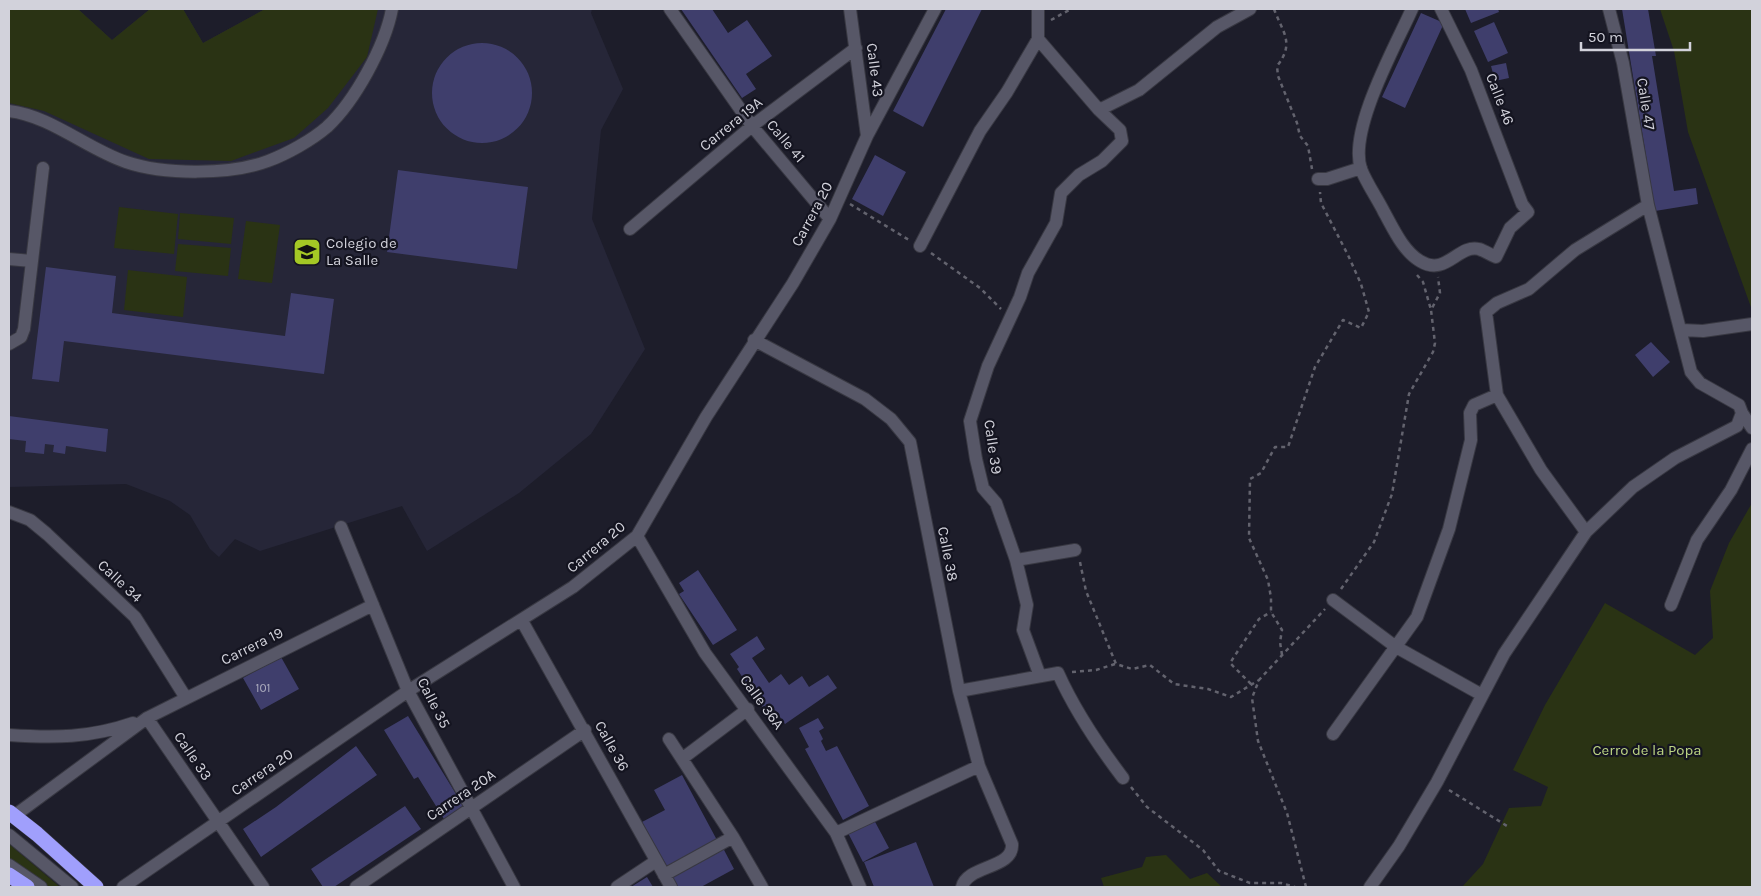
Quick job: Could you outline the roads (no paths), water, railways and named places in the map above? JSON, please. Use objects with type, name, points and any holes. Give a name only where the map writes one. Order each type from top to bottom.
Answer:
[{"type":"highway","points":[[11,814],[37,834],[96,887]]},
{"type":"highway","points":[[9,875],[27,887]]},
{"type":"street","points":[[9,111],[27,115],[127,162],[178,172],[220,171],[268,162],[326,127],[350,99],[376,54],[392,9]]},
{"type":"street","name":"Calle 41","points":[[670,9],[752,126],[830,219]]},
{"type":"street","name":"Calle 43","points":[[850,9],[867,136]]},
{"type":"street","name":"Carrera 20","points":[[123,887],[408,691],[522,621],[573,587],[637,536],[754,340],[793,283],[830,219],[867,136],[935,9]]},
{"type":"street","points":[[920,246],[980,131],[1007,92],[1038,33],[1038,9]]},
{"type":"street","points":[[1099,110],[1139,90],[1217,27],[1250,9]]},
{"type":"street","points":[[1318,179],[1327,179],[1361,168],[1359,149],[1361,131],[1370,102],[1412,9]]},
{"type":"street","name":"Calle 46","points":[[1361,168],[1396,232],[1409,251],[1420,262],[1444,265],[1465,251],[1477,248],[1496,257],[1510,228],[1528,212],[1522,204],[1471,70],[1441,9]]},
{"type":"street","name":"Calle 47","points":[[1609,9],[1623,63],[1648,205],[1682,330],[1691,372],[1700,383],[1739,405],[1752,428]]},
{"type":"street","name":"Calle 39","points":[[1016,560],[996,503],[984,488],[976,459],[970,421],[988,366],[1020,297],[1028,273],[1056,223],[1061,193],[1079,174],[1102,161],[1122,141],[1120,130],[1099,110],[1038,33]]},
{"type":"street","name":"Carrera 19A","points":[[630,229],[752,126],[856,48]]},
{"type":"street","points":[[9,344],[21,337],[24,329],[43,168]]},
{"type":"street","points":[[1586,532],[1540,470],[1497,395],[1486,312],[1498,303],[1529,289],[1575,250],[1648,205]]},
{"type":"street","points":[[9,259],[32,261]]},
{"type":"street","points":[[1682,330],[1703,331],[1752,324]]},
{"type":"street","name":"Calle 38","points":[[754,340],[865,399],[891,419],[910,442],[959,691],[978,766],[1012,844],[1012,850],[1008,857],[968,878],[962,887]]},
{"type":"street","points":[[1333,734],[1417,617],[1449,530],[1471,440],[1470,413],[1474,405],[1497,395]]},
{"type":"street","points":[[1370,887],[1400,846],[1437,782],[1504,654],[1586,532],[1633,487],[1675,458],[1737,426],[1742,413]]},
{"type":"street","points":[[1671,605],[1697,540],[1731,490],[1752,449]]},
{"type":"street","name":"Calle 34","points":[[9,512],[30,520],[41,529],[135,617],[186,698]]},
{"type":"street","name":"Calle 35","points":[[341,527],[408,691],[514,887]]},
{"type":"street","name":"Calle 36A","points":[[637,536],[705,653],[748,708],[836,832],[860,887]]},
{"type":"street","points":[[1040,676],[1023,630],[1027,605],[1016,560],[1075,550]]},
{"type":"street","points":[[1333,600],[1396,647],[1482,695]]},
{"type":"street","name":"Carrera 19","points":[[11,814],[147,718],[373,605]]},
{"type":"street","name":"Calle 36","points":[[522,621],[585,730],[671,887]]},
{"type":"street","points":[[959,691],[1058,672],[1069,697],[1097,742],[1123,778]]},
{"type":"street","points":[[683,758],[748,708]]},
{"type":"street","name":"Carrera 19","points":[[9,735],[47,738],[92,735],[147,718]]},
{"type":"street","name":"Calle 33","points":[[147,718],[262,887]]},
{"type":"street","name":"Carrera 20A","points":[[356,887],[585,730]]},
{"type":"street","points":[[669,739],[734,836],[762,887]]},
{"type":"street","points":[[836,832],[978,766]]},
{"type":"street","points":[[9,835],[72,887]]},
{"type":"street","points":[[664,875],[734,836]]},
{"type":"street","points":[[616,887],[656,861]]},
{"type":"street","points":[[9,865],[41,887]]},
{"type":"place","name":"Colegio de La Salle","points":[[307,252]]},
{"type":"park label","name":"Cerro de la Popa","points":[[1647,750]]}]
